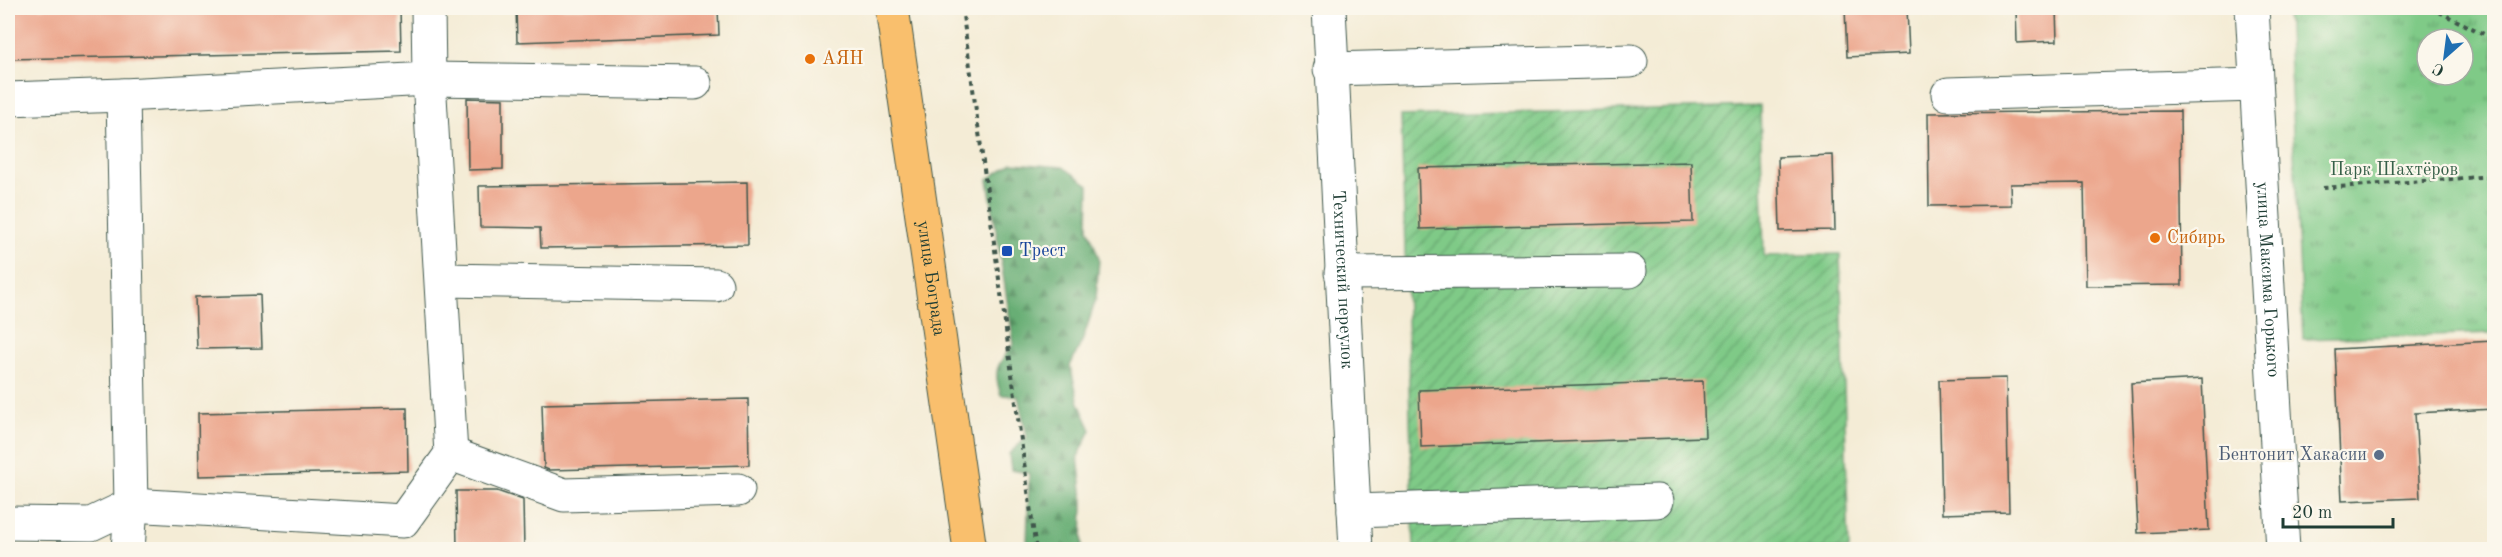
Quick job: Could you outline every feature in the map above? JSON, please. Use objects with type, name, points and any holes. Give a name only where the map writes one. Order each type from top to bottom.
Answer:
[{"type":"main road","name":"улица Бограда","points":[[892,8],[970,549]]},
{"type":"street","points":[[8,523],[91,524],[131,505],[403,521],[451,454],[429,79],[428,8]]},
{"type":"street","name":"Технический переулок","points":[[1329,8],[1330,69],[1356,549]]},
{"type":"street","name":"улица Максима Горького","points":[[2252,8],[2283,549]]},
{"type":"street","points":[[1330,69],[1631,61]]},
{"type":"street","points":[[8,99],[429,79],[695,83]]},
{"type":"street","points":[[1948,94],[2256,85]]},
{"type":"street","points":[[123,95],[131,505],[128,549]]},
{"type":"street","points":[[1341,273],[1630,271]]},
{"type":"street","points":[[442,280],[716,285]]},
{"type":"street","points":[[451,454],[564,495],[738,490]]},
{"type":"street","points":[[1354,511],[1656,501]]},
{"type":"path","points":[[963,8],[1036,549]]},
{"type":"path","points":[[2431,8],[2494,39]]},
{"type":"path","points":[[2323,188],[2494,176]]},
{"type":"green space","name":"Парк Шахтёров","points":[[2287,8],[2494,8],[2494,333],[2303,339]]},
{"type":"green space","points":[[1760,106],[1764,256],[1840,254],[1849,549],[1414,549],[1401,116]]},
{"type":"green space","points":[[1012,163],[1063,167],[1089,185],[1088,228],[1099,258],[1096,299],[1083,339],[1070,366],[1079,403],[1091,430],[1078,457],[1083,499],[1082,549],[1027,549],[1029,473],[1011,470],[1009,454],[1027,437],[1018,396],[1001,395],[998,386],[998,367],[1014,344],[988,179]]},
{"type":"building","points":[[8,8],[400,8],[401,51],[8,59]]},
{"type":"building","points":[[516,8],[718,8],[719,35],[517,42]]},
{"type":"building","points":[[1845,8],[1907,8],[1909,54],[1847,57]]},
{"type":"building","points":[[2016,8],[2056,8],[2057,41],[2017,43]]},
{"type":"building","points":[[467,98],[503,99],[503,169],[468,170]]},
{"type":"building","points":[[2180,111],[2182,285],[2086,286],[2084,183],[2010,184],[2011,205],[1929,206],[1928,113]]},
{"type":"building","points":[[1833,155],[1835,230],[1780,231],[1778,157]]},
{"type":"building","points":[[1691,162],[1693,222],[1420,229],[1418,168]]},
{"type":"building","points":[[747,182],[748,245],[541,248],[540,228],[480,227],[479,186]]},
{"type":"building","points":[[260,295],[262,348],[197,349],[195,297]]},
{"type":"building","name":"Бентонит Хакасии","points":[[2494,341],[2494,409],[2415,413],[2420,498],[2342,501],[2335,349]]},
{"type":"building","points":[[2006,378],[2009,512],[1942,514],[1939,380]]},
{"type":"building","points":[[2202,379],[2209,530],[2138,533],[2131,383]]},
{"type":"building","points":[[1703,381],[1705,437],[1421,447],[1419,390]]},
{"type":"building","points":[[748,399],[749,465],[549,470],[544,468],[542,404]]},
{"type":"building","points":[[407,408],[408,471],[199,476],[198,413]]},
{"type":"building","points":[[456,491],[497,491],[523,500],[524,549],[457,549]]},
{"type":"place","name":"АЯН","points":[[810,59]]},
{"type":"place","name":"Сибирь","points":[[2155,238]]},
{"type":"place","name":"Трест","points":[[1007,251]]},
{"type":"place","name":"Бентонит Хакасии","points":[[2379,455]]}]
